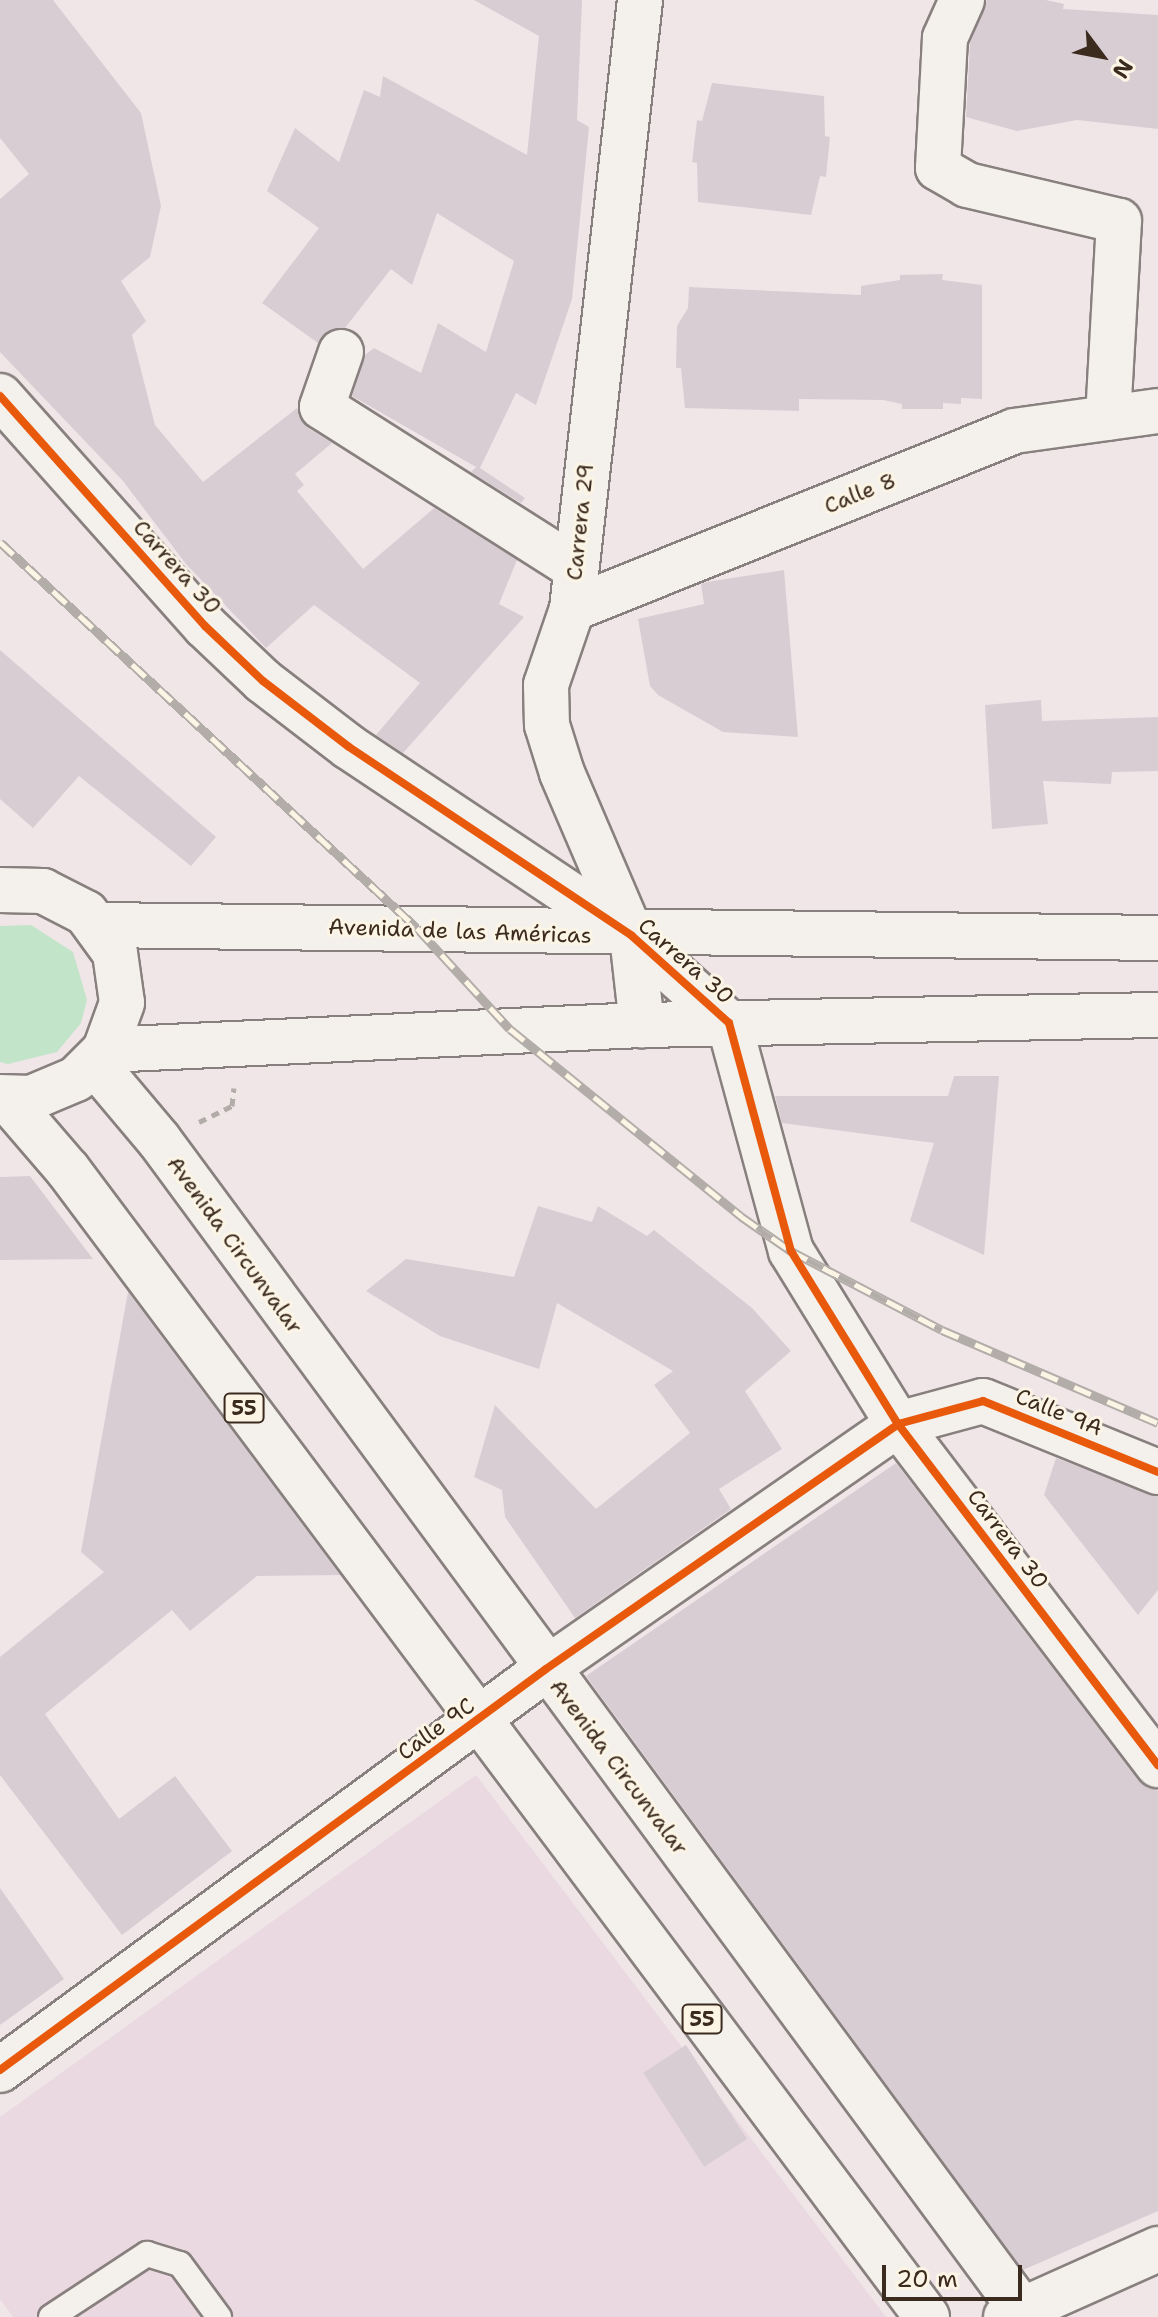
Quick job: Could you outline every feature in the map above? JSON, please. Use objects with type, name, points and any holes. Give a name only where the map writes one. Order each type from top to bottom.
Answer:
[{"type":"main road","name":"Carrera 29","points":[[640,0],[573,566],[572,609],[546,685],[547,725],[632,936],[642,1025]]},
{"type":"main road","points":[[962,0],[945,38],[938,168],[967,185],[1119,221],[1108,418]]},
{"type":"main road","points":[[341,352],[322,407],[573,566]]},
{"type":"main road","name":"Carrera 30","points":[[0,396],[205,626],[263,681],[349,747],[632,936],[729,1023],[791,1251],[898,1424],[1158,1765]]},
{"type":"main road","name":"Calle 8","points":[[572,609],[1014,431],[1158,411]]},
{"type":"main road","points":[[3,885],[58,896],[97,925],[115,953],[122,986],[119,1020],[100,1057]]},
{"type":"main road","name":"Avenida de las Américas","points":[[97,925],[632,936],[1158,938]]},
{"type":"main road","points":[[100,1057],[238,1043],[642,1025],[1158,1015]]},
{"type":"main road","name":"55","points":[[3,1097],[55,1092],[100,1057]]},
{"type":"main road","name":"Avenida Circunvalar","points":[[100,1057],[1018,2314]]},
{"type":"main road","name":"55","points":[[3,1097],[68,1170],[927,2317]]},
{"type":"main road","name":"Calle 9A","points":[[898,1424],[983,1401],[1158,1472]]},
{"type":"main road","name":"Calle 9C","points":[[0,2070],[546,1669],[898,1424]]},
{"type":"main road","points":[[1018,2314],[1158,2249]]},
{"type":"lane","points":[[51,2317],[147,2254],[180,2264],[219,2317]]},
{"type":"path","points":[[159,1140],[232,1106],[238,1043]]},
{"type":"shaded area","points":[[476,1775],[886,2317],[13,2317],[0,2299],[0,2117]]},
{"type":"green space","points":[[31,925],[73,952],[87,1000],[81,1023],[57,1052],[8,1064],[0,1062],[0,926]]},
{"type":"building","points":[[0,0],[53,0],[141,113],[161,206],[150,257],[121,281],[146,321],[132,335],[155,425],[203,482],[297,408],[308,428],[332,443],[295,474],[304,485],[297,491],[363,569],[434,508],[517,560],[499,604],[524,617],[403,753],[376,735],[420,683],[314,605],[266,648],[186,564],[123,481],[0,352],[0,199],[29,174],[0,138]]},
{"type":"building","points":[[474,0],[582,0],[577,120],[589,127],[572,299],[536,405],[516,393],[480,468],[525,498],[521,503],[471,472],[476,467],[352,396],[365,355],[374,348],[421,373],[438,323],[486,352],[514,261],[437,213],[412,285],[391,269],[345,328],[325,333],[318,343],[262,303],[319,228],[267,191],[295,128],[339,162],[364,90],[380,97],[383,76],[527,155],[539,36]]},
{"type":"building","points":[[987,0],[1046,0],[1064,4],[1063,9],[1158,15],[1158,129],[1077,120],[1017,131],[966,117],[970,44]]},
{"type":"building","points":[[712,83],[824,96],[825,136],[830,137],[826,177],[820,176],[811,215],[698,202],[697,163],[692,162],[697,120],[702,121]]},
{"type":"building","points":[[943,274],[942,280],[982,285],[982,399],[961,398],[961,404],[943,403],[943,409],[902,409],[902,404],[883,400],[799,399],[799,411],[685,408],[681,368],[676,368],[677,326],[688,308],[689,287],[861,295],[861,286],[900,280],[900,275]]},
{"type":"building","points":[[784,570],[798,737],[723,732],[658,695],[650,686],[638,619],[704,604],[701,584]]},
{"type":"building","points":[[0,650],[216,837],[191,866],[79,776],[33,828],[0,799]]},
{"type":"building","points":[[1041,700],[1042,721],[1158,717],[1158,771],[1112,772],[1111,784],[1043,781],[1048,824],[992,829],[985,705]]},
{"type":"building","points":[[954,1076],[999,1076],[984,1255],[910,1221],[934,1143],[782,1123],[775,1096],[948,1096]]},
{"type":"building","points":[[30,1176],[93,1259],[0,1260],[0,1177]]},
{"type":"building","points":[[538,1206],[592,1222],[598,1206],[647,1236],[654,1230],[752,1308],[791,1351],[745,1391],[782,1449],[719,1489],[731,1509],[575,1618],[505,1517],[502,1490],[474,1477],[495,1405],[596,1509],[690,1433],[654,1385],[673,1371],[557,1303],[539,1369],[440,1336],[366,1291],[406,1259],[514,1277]]},
{"type":"building","points":[[128,1292],[340,1575],[257,1576],[190,1631],[172,1610],[45,1714],[119,1819],[175,1776],[232,1851],[122,1935],[0,1775],[0,1657],[104,1572],[81,1552]]},
{"type":"building","points":[[1056,1458],[1158,1496],[1158,1590],[1138,1615],[1044,1495]]},
{"type":"building","points":[[896,1463],[1138,1780],[1158,1791],[1158,2211],[1023,2270],[586,1676]]},
{"type":"building","points":[[0,1888],[64,1979],[0,2025]]},
{"type":"building","points":[[686,2045],[747,2139],[704,2167],[643,2073]]},
{"type":"railway","points":[[0,542],[417,928],[510,1029],[742,1217],[791,1251],[942,1330],[1158,1423]]},
{"type":"cycle path","points":[[0,396],[205,626],[263,681],[349,747],[632,936],[729,1023],[791,1251],[898,1424],[1158,1765]]},
{"type":"cycle path","points":[[0,2070],[546,1669],[898,1424],[983,1401],[1158,1472]]}]
